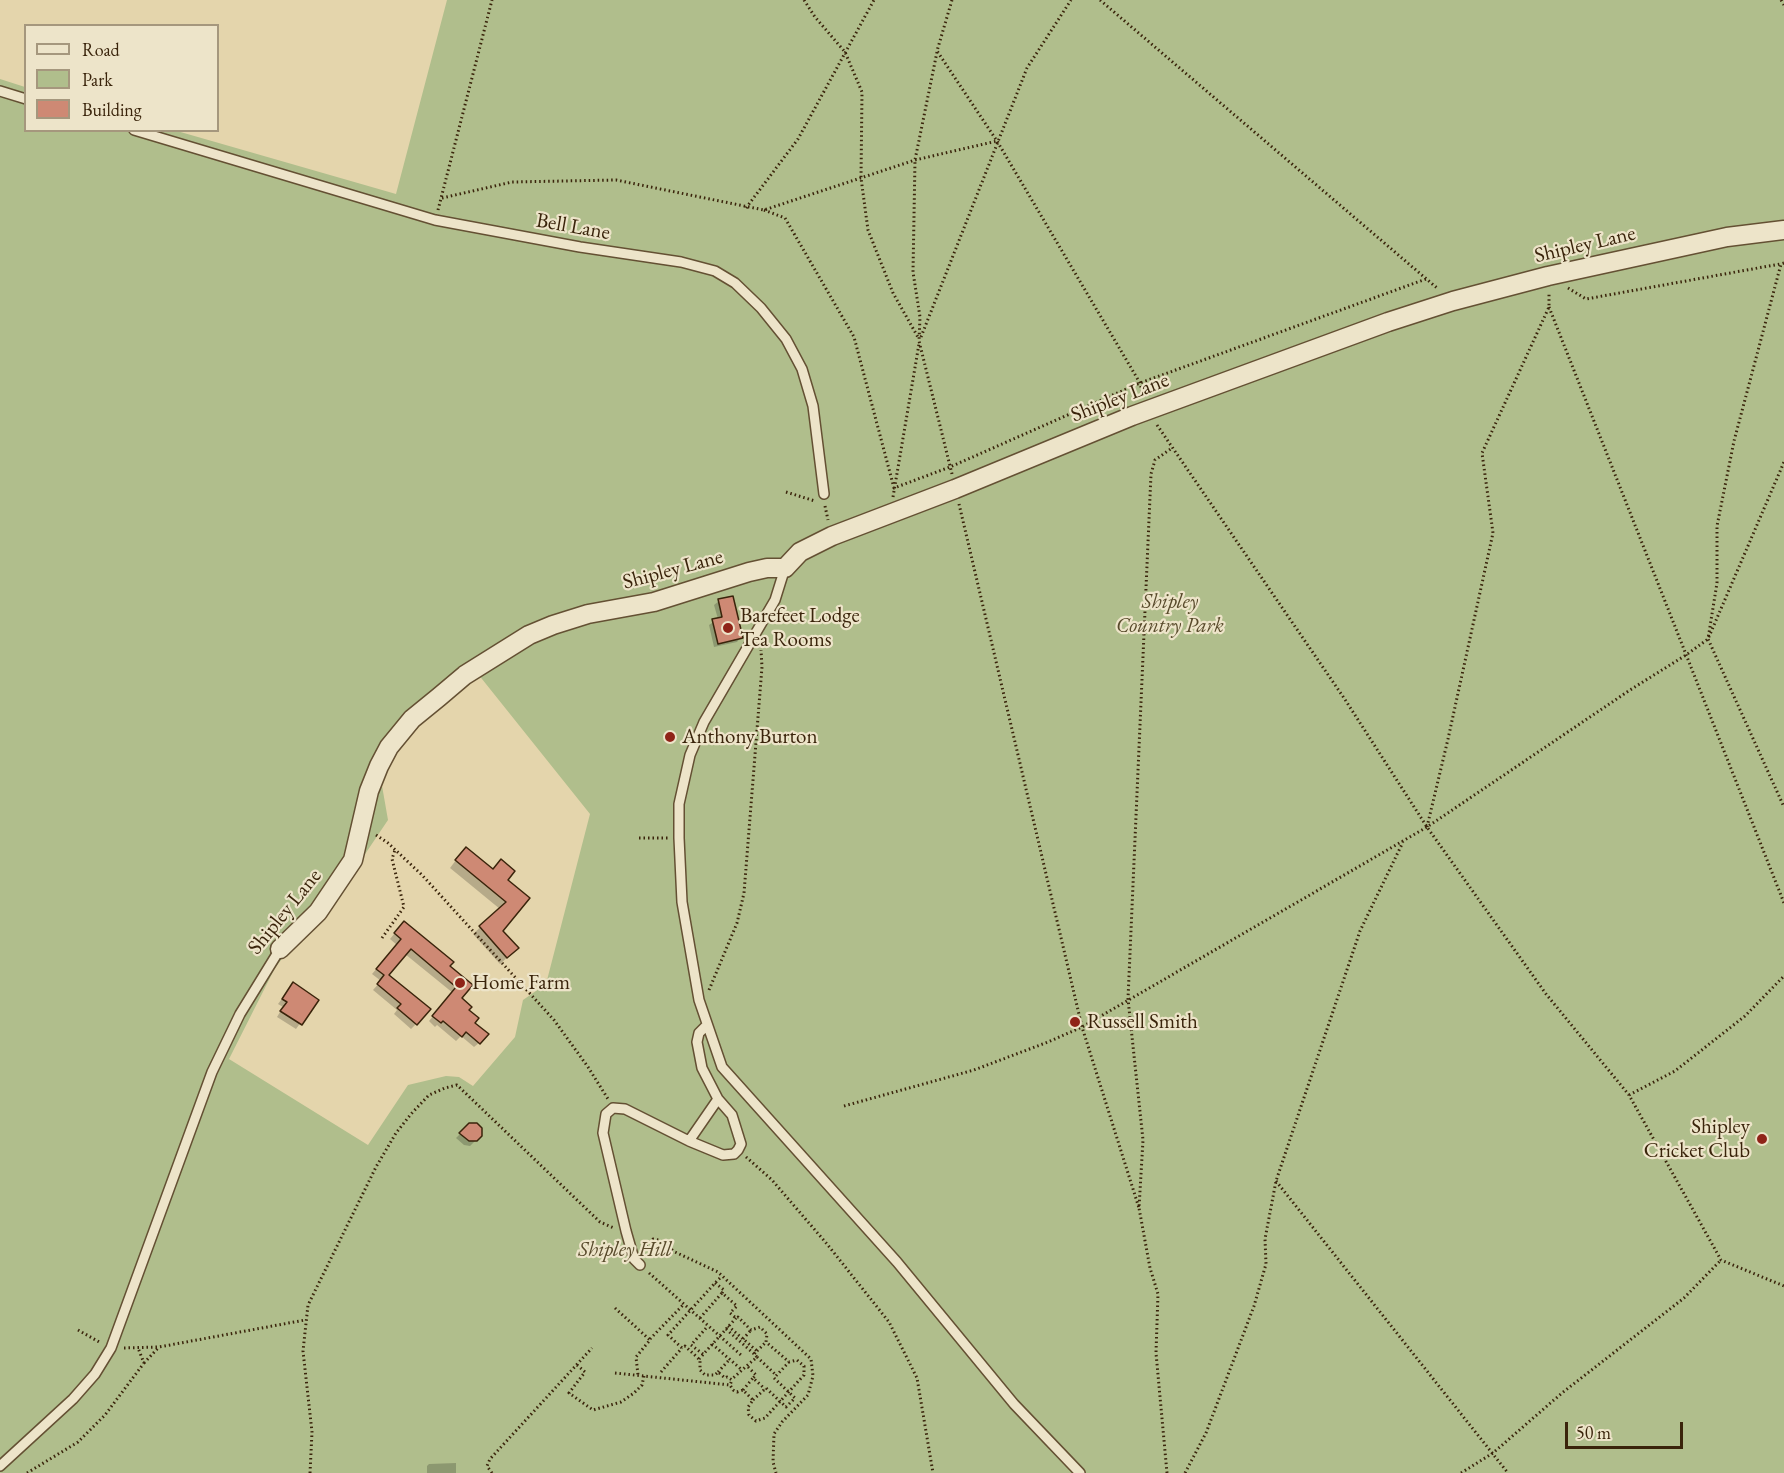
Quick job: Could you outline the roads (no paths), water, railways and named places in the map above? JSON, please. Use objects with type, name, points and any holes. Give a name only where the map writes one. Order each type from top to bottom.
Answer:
[{"type":"street","name":"Shipley Lane","points":[[280,949],[318,912],[353,860],[369,791],[389,747],[412,719],[465,675],[529,635],[588,614],[654,602],[749,572],[767,568],[785,568],[800,552],[832,536],[956,489],[1147,410],[1388,322],[1453,301],[1548,276],[1727,237],[1784,230]]},
{"type":"lane","points":[[0,91],[24,98]]},
{"type":"lane","name":"Bell Lane","points":[[141,132],[435,220],[580,247],[681,261],[715,271],[735,283],[761,308],[786,339],[802,369],[813,406],[824,494]]},
{"type":"lane","points":[[785,568],[776,600],[704,722],[690,755],[679,804],[682,902],[707,1024],[722,1067],[897,1262],[1014,1404],[1080,1473]]},
{"type":"lane","name":"Shipley Lane","points":[[0,1466],[73,1399],[95,1374],[111,1348],[212,1072],[240,1014],[280,949]]},
{"type":"lane","points":[[637,1262],[626,1231],[603,1133],[606,1114],[613,1108],[626,1109],[689,1141],[723,1155],[734,1154],[741,1144],[732,1115],[718,1099],[702,1068],[696,1042],[699,1033],[707,1024]]},
{"type":"lane","points":[[689,1141],[718,1099]]},
{"type":"place","name":"Barefeet Lodge Tea Rooms","points":[[728,628]]},
{"type":"place","name":"Anthony Burton","points":[[670,737]]},
{"type":"place","name":"Home Farm","points":[[460,983]]},
{"type":"place","name":"Russell Smith","points":[[1075,1022]]},
{"type":"place","name":"Shipley Cricket Club","points":[[1762,1139]]},
{"type":"park label","name":"Shipley Country Park","points":[[1170,614]]},
{"type":"park label","name":"Shipley Hill","points":[[625,1250]]}]
